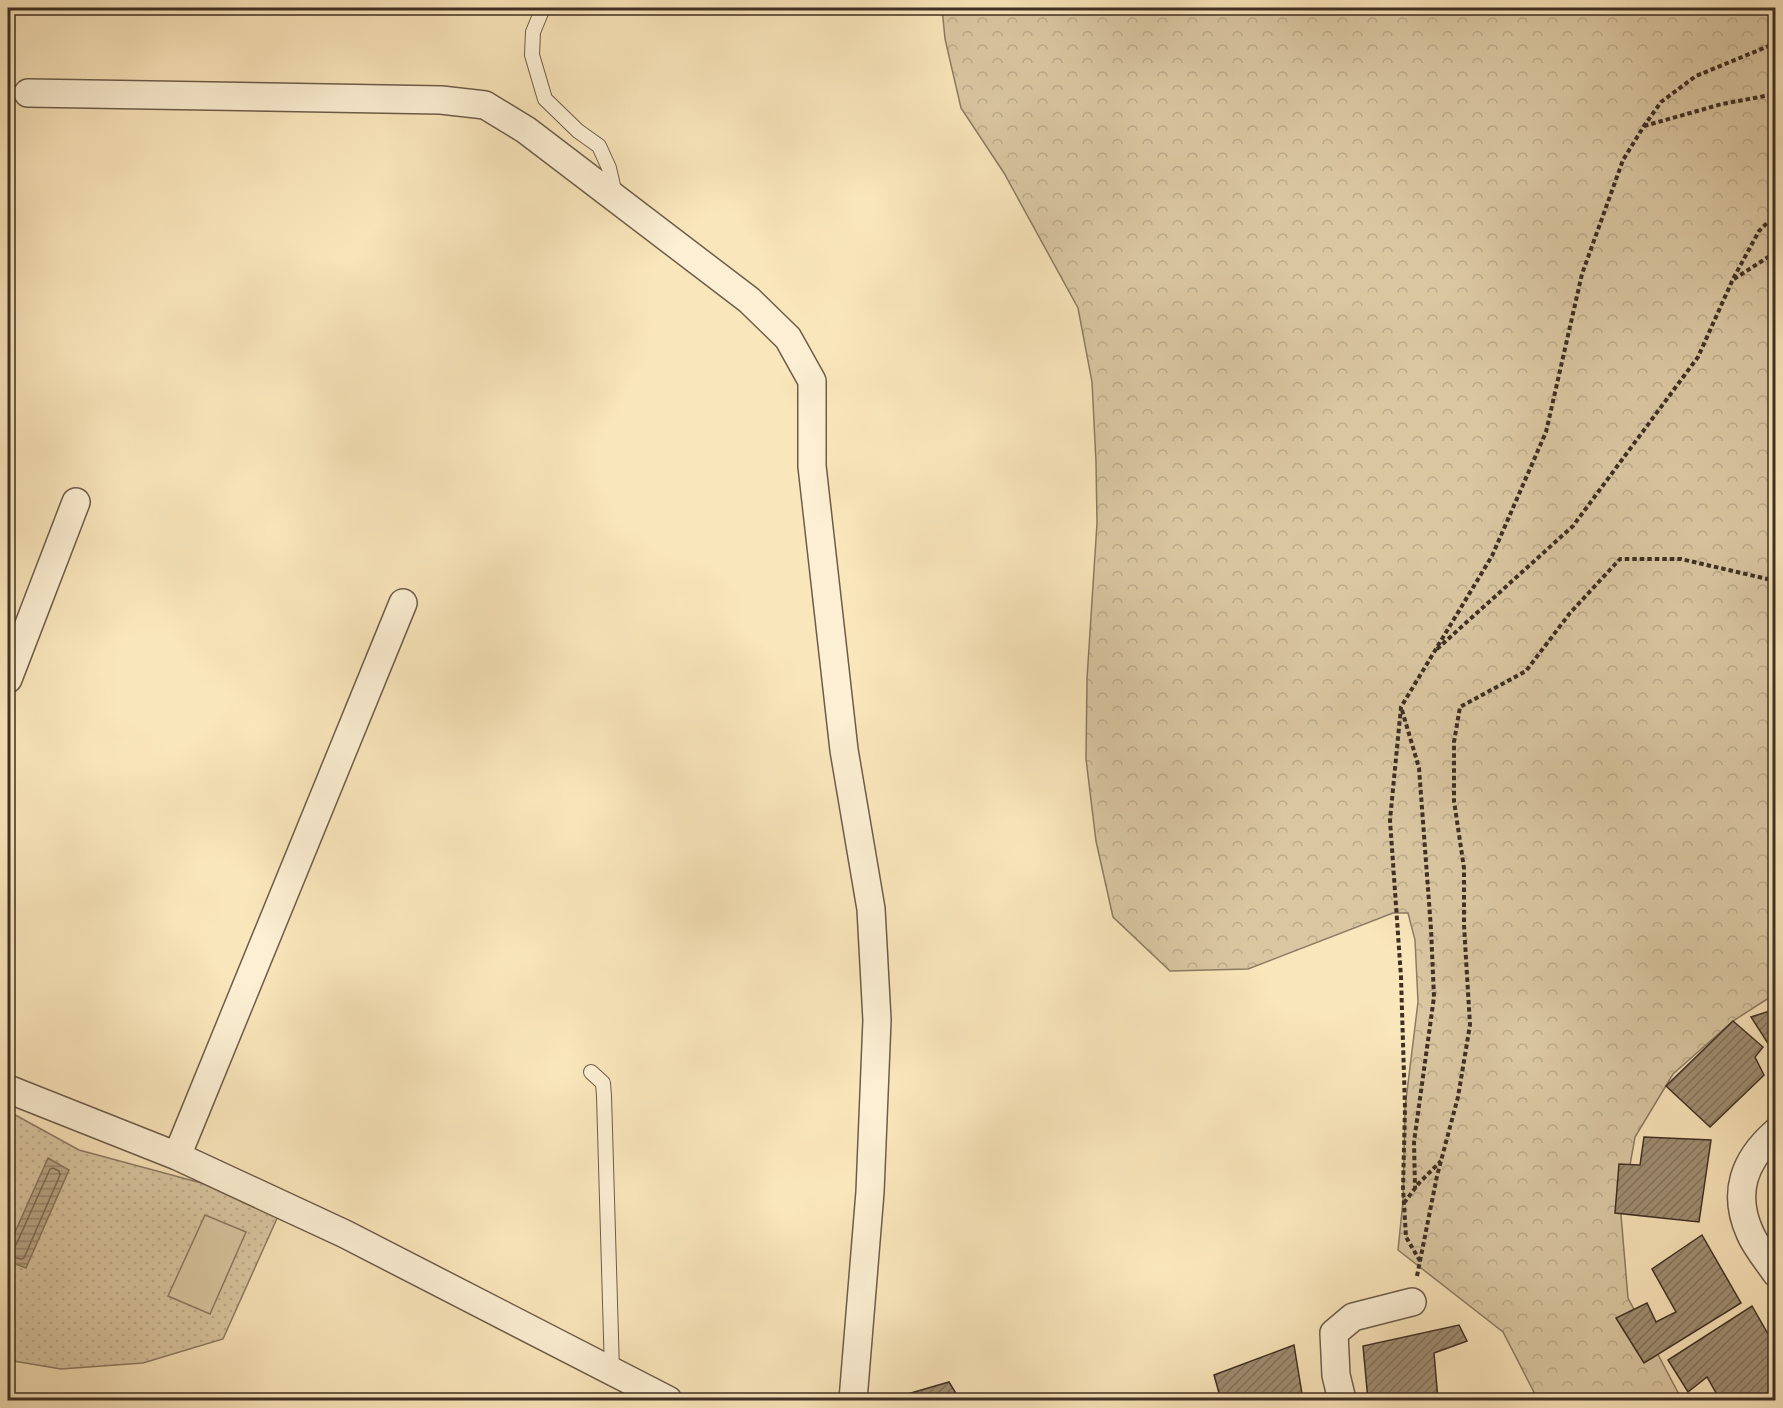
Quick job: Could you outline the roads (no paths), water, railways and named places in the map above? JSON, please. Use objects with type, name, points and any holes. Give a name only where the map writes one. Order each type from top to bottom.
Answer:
[{"type":"street","points":[[28,93],[407,99],[485,105],[526,130],[749,300],[788,338],[812,381],[812,466],[844,750],[872,909],[877,1020],[870,1192],[853,1401]]},
{"type":"street","points":[[8,679],[76,502]]},
{"type":"street","points":[[177,1156],[403,603]]},
{"type":"street","points":[[8,1089],[177,1156],[345,1234],[668,1401]]},
{"type":"street","points":[[1776,1132],[1763,1143],[1743,1176],[1741,1203],[1750,1234],[1776,1273]]},
{"type":"street","points":[[1342,1401],[1336,1375],[1334,1333],[1353,1317],[1412,1302]]},
{"type":"lane","points":[[543,8],[534,32],[532,55],[545,99],[578,131],[599,146],[609,168],[617,199]]},
{"type":"lane","points":[[591,1072],[603,1083],[604,1096],[612,1371]]},
{"type":"water","points":[[48,1158],[69,1170],[26,1268],[8,1261],[8,1248]]}]
